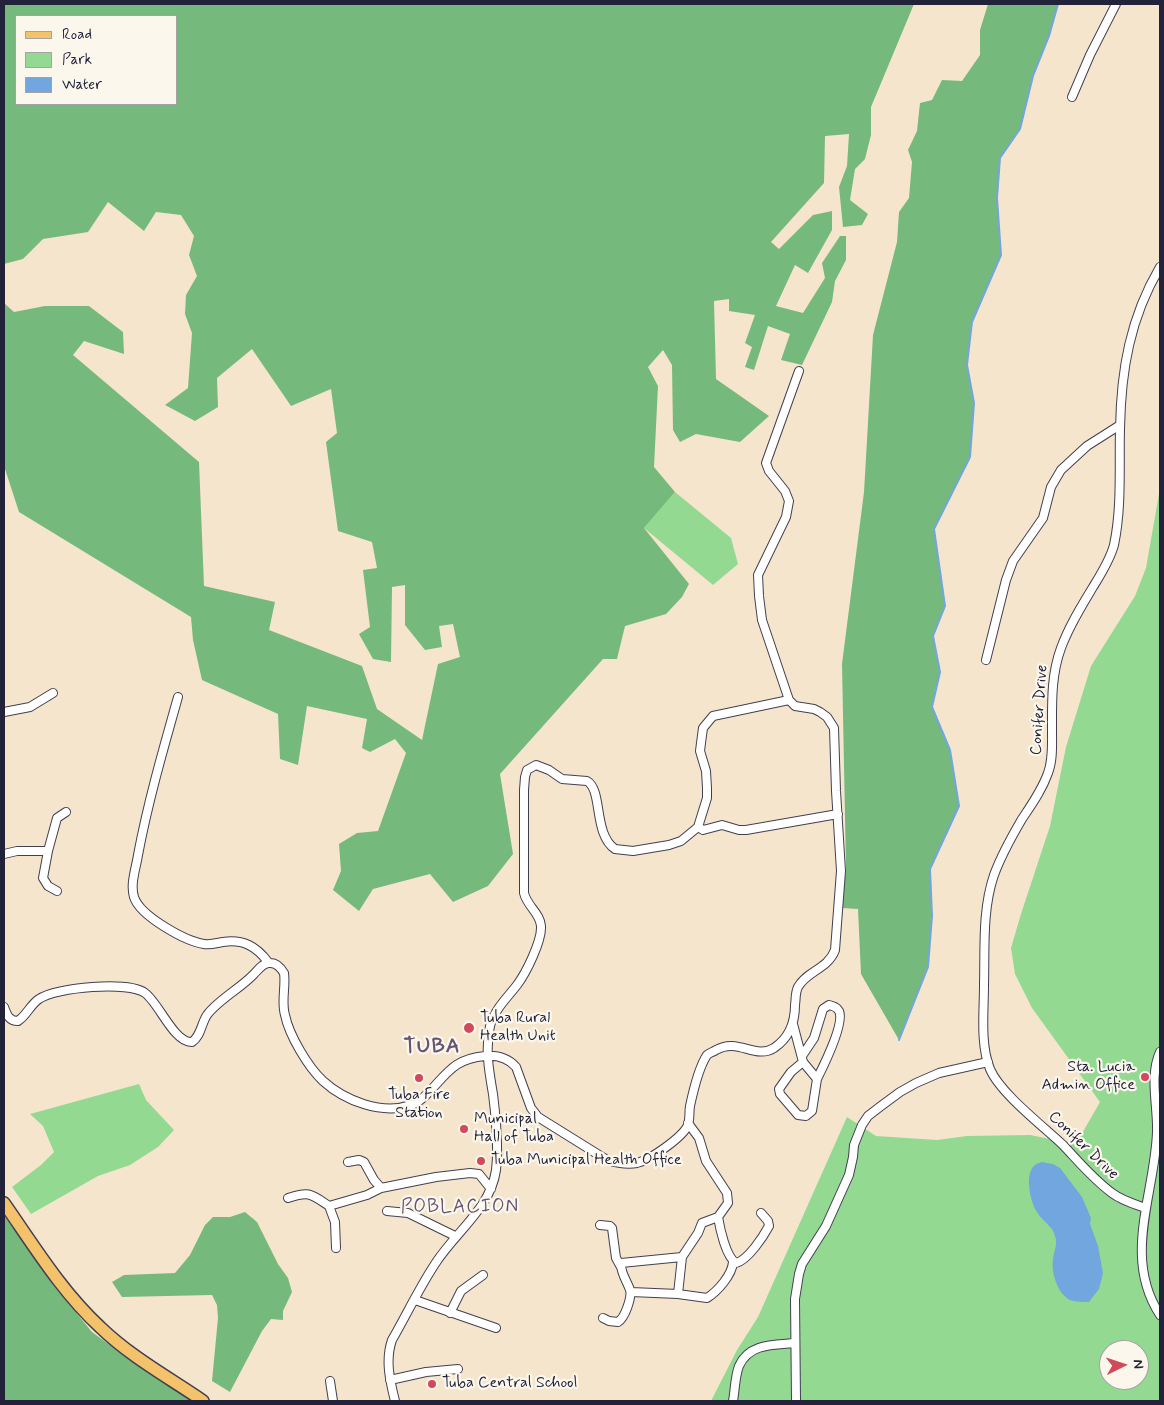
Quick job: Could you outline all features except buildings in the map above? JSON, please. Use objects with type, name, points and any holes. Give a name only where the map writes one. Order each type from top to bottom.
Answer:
[{"type":"main road","points":[[4,1204],[59,1281],[101,1328],[130,1352],[203,1401]]},
{"type":"street","points":[[1072,97],[1090,55],[1116,4]]},
{"type":"street","name":"Conifer Drive","points":[[1145,1208],[1114,1195],[1088,1173],[996,1080],[988,1062],[984,1025],[985,923],[988,896],[1004,852],[1042,789],[1049,770],[1052,751],[1054,668],[1060,650],[1066,634],[1104,569],[1113,548],[1117,524],[1119,490],[1120,425],[1129,342],[1137,313],[1160,267]]},
{"type":"street","points":[[178,697],[146,816],[132,884],[137,904],[150,918],[162,926],[203,944],[232,941],[244,942],[258,951],[268,962],[279,966],[284,973],[283,1008],[294,1038],[312,1069],[321,1080],[335,1091],[382,1108],[410,1106],[424,1097],[442,1077],[462,1061],[468,1058],[488,1055],[505,1058],[516,1067],[531,1108],[538,1117],[607,1160],[626,1164],[644,1161],[684,1131],[688,1123],[690,1107],[698,1079],[708,1054],[730,1044],[759,1052],[767,1051],[783,1040],[790,1032],[793,1022],[796,990],[801,982],[826,965],[835,950],[841,870],[834,728],[827,717],[820,712],[814,709],[795,706],[789,700],[762,620],[758,575],[786,517],[788,508],[788,496],[769,471],[766,463],[799,371]]},
{"type":"street","points":[[986,660],[1006,580],[1013,561],[1043,518],[1051,487],[1060,470],[1087,446],[1120,425]]},
{"type":"street","points":[[4,712],[30,707],[54,693]]},
{"type":"street","points":[[395,1401],[388,1367],[389,1348],[436,1262],[473,1216],[491,1189],[496,1171],[496,1137],[488,1055],[492,1020],[519,982],[539,941],[540,934],[540,921],[526,900],[524,893],[524,777],[527,770],[536,765],[549,770],[562,779],[591,783],[596,793],[598,813],[606,840],[611,847],[620,851],[633,851],[669,845],[681,841],[698,827],[707,798],[706,771],[700,751],[703,728],[713,716],[789,700]]},
{"type":"street","points":[[57,891],[48,886],[43,878],[57,818],[66,812]]},
{"type":"street","points":[[698,827],[703,830],[722,825],[738,830],[746,830],[838,814]]},
{"type":"street","points":[[4,854],[17,851],[48,851]]},
{"type":"street","points":[[4,1007],[9,1018],[18,1021],[34,1003],[50,993],[79,988],[127,987],[145,993],[182,1039],[189,1042],[195,1040],[198,1036],[211,1010],[268,962]]},
{"type":"street","points":[[829,1005],[835,1006],[839,1010],[840,1020],[830,1051],[817,1079],[812,1111],[806,1116],[798,1115],[780,1094],[779,1089],[803,1059],[814,1038],[822,1009],[829,1005]]},
{"type":"street","points":[[793,1022],[803,1059],[817,1079]]},
{"type":"street","points":[[1160,1052],[1155,1082],[1156,1148],[1145,1208],[1141,1244],[1148,1290],[1160,1315]]},
{"type":"street","points":[[796,1401],[795,1299],[802,1264],[826,1226],[840,1197],[849,1175],[854,1146],[862,1125],[868,1116],[900,1092],[916,1083],[939,1073],[988,1062]]},
{"type":"street","points":[[678,1294],[682,1257],[698,1234],[702,1223],[718,1218],[728,1203],[728,1196],[704,1158],[699,1138],[688,1123]]},
{"type":"street","points":[[348,1162],[359,1160],[364,1162],[381,1188]]},
{"type":"street","points":[[330,1206],[367,1195],[381,1188],[470,1172],[479,1174],[491,1189]]},
{"type":"street","points":[[288,1198],[310,1194],[330,1206],[335,1222],[336,1248]]},
{"type":"street","points":[[387,1211],[408,1212],[455,1236]]},
{"type":"street","points":[[733,1262],[740,1262],[748,1255],[769,1226],[761,1213]]},
{"type":"street","points":[[631,1292],[678,1294],[701,1298],[709,1296],[731,1271],[733,1262],[718,1218]]},
{"type":"street","points":[[600,1225],[612,1228],[616,1258],[631,1292],[626,1311],[621,1320],[614,1322],[603,1318]]},
{"type":"street","points":[[620,1268],[623,1262],[682,1257]]},
{"type":"street","points":[[450,1313],[461,1291],[483,1275]]},
{"type":"street","points":[[415,1300],[496,1328]]},
{"type":"street","points":[[733,1401],[739,1366],[748,1353],[761,1346],[795,1343]]},
{"type":"street","points":[[390,1380],[426,1372],[458,1370]]},
{"type":"street","points":[[330,1381],[332,1401]]},
{"type":"green space","points":[[4,4],[914,4],[871,107],[871,135],[865,159],[855,169],[850,200],[868,214],[862,225],[843,227],[839,187],[847,166],[849,134],[825,136],[824,183],[771,242],[779,249],[813,215],[832,211],[832,230],[808,273],[795,265],[776,306],[803,313],[825,278],[822,263],[840,236],[846,236],[846,260],[835,281],[832,302],[802,365],[781,360],[790,334],[768,326],[754,370],[745,367],[752,347],[745,343],[755,315],[729,311],[729,299],[714,301],[716,379],[769,416],[740,442],[696,434],[680,442],[673,430],[672,365],[663,350],[648,367],[658,386],[654,467],[675,492],[644,528],[689,584],[682,597],[666,614],[625,626],[617,659],[603,659],[500,774],[513,854],[488,886],[453,902],[430,874],[373,889],[359,911],[333,890],[341,871],[339,844],[357,833],[378,831],[406,753],[395,739],[370,752],[362,748],[367,719],[307,706],[298,765],[280,759],[278,714],[202,680],[193,640],[191,617],[19,512],[4,466],[4,303],[14,312],[45,306],[89,306],[123,332],[124,354],[84,341],[73,355],[199,462],[204,586],[275,602],[269,630],[362,666],[377,709],[422,740],[438,664],[460,657],[453,624],[439,626],[442,647],[425,650],[405,625],[405,585],[392,587],[391,662],[373,659],[359,634],[370,627],[363,570],[377,568],[372,542],[338,531],[326,442],[337,433],[331,389],[291,406],[252,349],[217,378],[218,407],[195,421],[165,405],[188,388],[192,333],[185,314],[186,295],[197,276],[189,255],[194,236],[181,215],[156,212],[144,231],[108,202],[88,232],[43,239],[23,259],[4,264]]},
{"type":"green space","points":[[988,4],[1058,4],[1049,36],[1033,76],[1020,129],[1000,158],[997,198],[1001,255],[972,322],[967,364],[974,403],[970,457],[934,529],[945,606],[933,636],[940,672],[932,707],[950,750],[959,806],[930,869],[932,916],[928,967],[899,1040],[861,974],[858,909],[842,908],[846,867],[842,664],[864,492],[873,335],[897,242],[899,212],[909,198],[912,162],[908,150],[917,131],[920,103],[932,100],[942,80],[962,81],[980,55],[980,30]]},
{"type":"green space","points":[[1160,488],[1160,1401],[711,1401],[737,1350],[758,1317],[847,1117],[876,1136],[937,1140],[967,1136],[1030,1135],[1076,1144],[1100,1102],[1032,1008],[1015,974],[1011,948],[1050,826],[1066,747],[1091,666],[1135,596],[1146,568]]},
{"type":"green space","points":[[675,492],[731,538],[738,564],[713,585],[644,528]]},
{"type":"green space","points":[[139,1084],[146,1100],[174,1130],[158,1147],[130,1165],[98,1176],[31,1214],[12,1187],[41,1165],[54,1152],[43,1126],[30,1114]]},
{"type":"green space","points":[[245,1212],[257,1222],[278,1264],[288,1278],[292,1292],[283,1311],[283,1320],[271,1319],[262,1331],[230,1392],[212,1381],[218,1318],[217,1305],[212,1295],[122,1297],[112,1282],[124,1275],[175,1273],[190,1255],[205,1225],[213,1217],[230,1217]]},
{"type":"green space","points":[[4,1215],[47,1277],[92,1332],[143,1369],[194,1401],[4,1401]]},
{"type":"water","points":[[1042,1162],[1053,1164],[1060,1168],[1082,1197],[1091,1218],[1090,1224],[1098,1246],[1103,1273],[1099,1289],[1089,1302],[1077,1302],[1065,1297],[1056,1282],[1053,1264],[1056,1245],[1054,1232],[1034,1207],[1029,1188],[1032,1169],[1036,1164]]},
{"type":"waterway","points":[[899,1040],[928,967],[932,916],[930,869],[959,806],[950,750],[932,707],[940,672],[933,636],[945,606],[934,529],[970,457],[974,403],[967,365],[972,322],[1001,255],[997,198],[1000,158],[1020,129],[1033,76],[1049,36],[1058,4]]},
{"type":"place","name":"Tuba Rural Health Unit","points":[[469,1028]]},
{"type":"place","name":"Sta. Lucia Admin Office","points":[[1145,1077]]},
{"type":"place","name":"Tuba Fire Station","points":[[419,1078]]},
{"type":"place","name":"Municipal Hall of Tuba","points":[[464,1129]]},
{"type":"place","name":"Tuba Municipal Health Office","points":[[481,1161]]},
{"type":"place","name":"Tuba Central School","points":[[432,1384]]},
{"type":"district","name":"TUBA","points":[[432,1048]]},
{"type":"district","name":"POBLACION","points":[[460,1208]]}]
